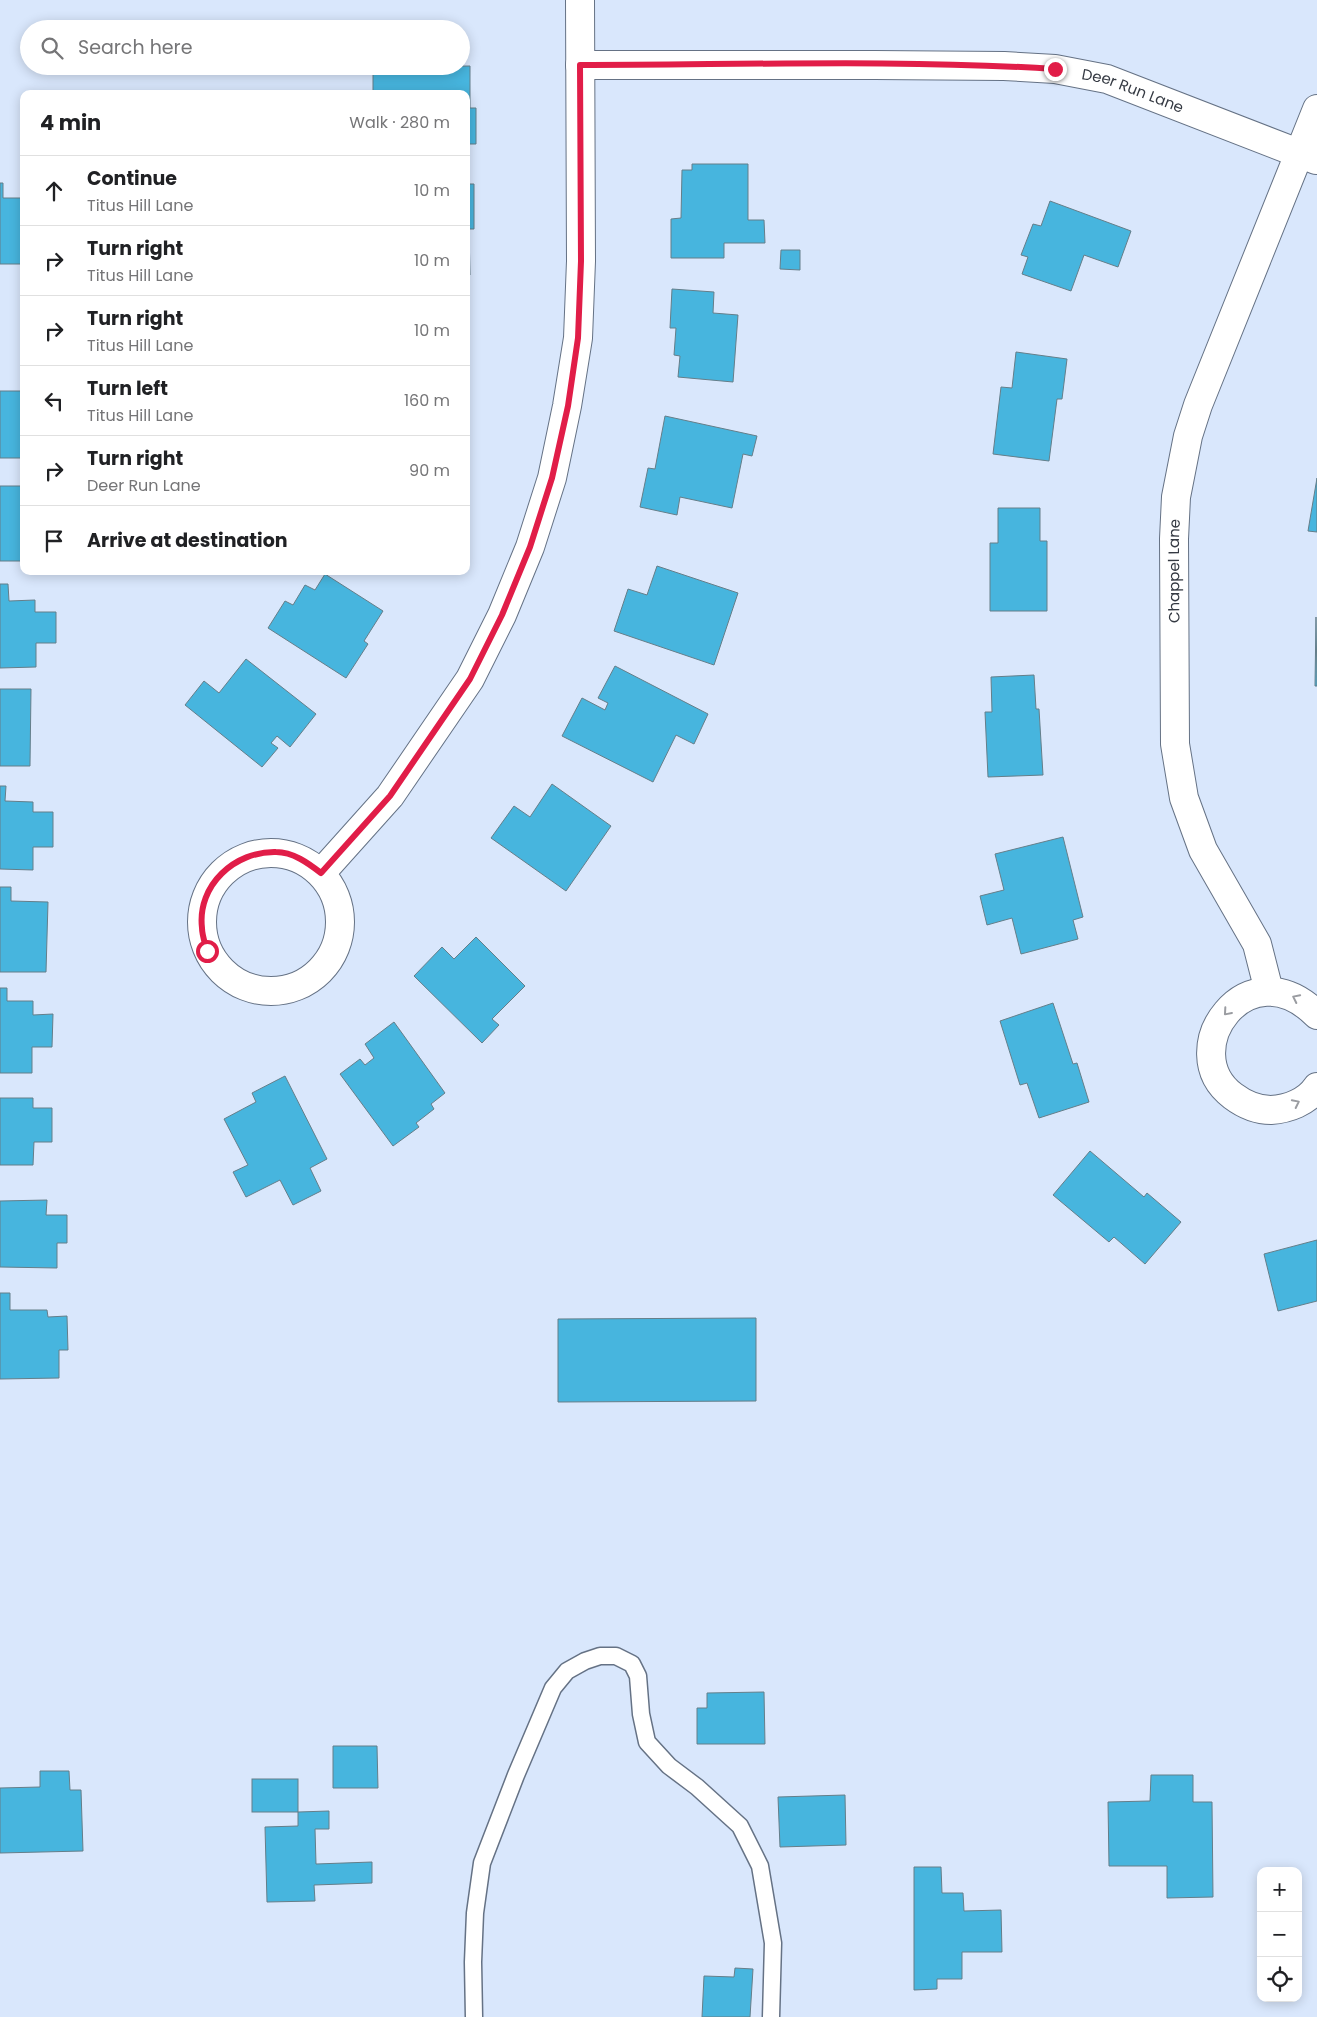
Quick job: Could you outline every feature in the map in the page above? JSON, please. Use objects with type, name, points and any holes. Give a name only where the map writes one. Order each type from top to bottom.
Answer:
[{"type":"street","points":[[321,873],[390,796],[470,679],[502,615],[535,530],[554,469],[568,406],[578,338],[581,261],[580,0]]},
{"type":"street","name":"Deer Run Lane","points":[[580,65],[875,64],[1004,66],[1055,69],[1107,80],[1308,157]]},
{"type":"street","name":"Chappel Lane","points":[[1269,991],[1257,944],[1203,850],[1184,798],[1175,744],[1174,539],[1176,497],[1188,436],[1198,405],[1308,157],[1317,109]]},
{"type":"street","points":[[278,852],[301,859],[321,873],[335,893],[341,916],[338,941],[328,963],[310,980],[288,990],[264,992],[241,985],[221,971],[207,951],[201,927],[204,903],[214,881],[232,864],[254,854],[278,852]]},
{"type":"street","points":[[1317,1015],[1306,1003],[1288,994],[1269,991],[1250,995],[1233,1005],[1220,1019],[1213,1038],[1211,1057],[1217,1076],[1228,1092],[1244,1104],[1262,1110],[1282,1109],[1299,1102],[1317,1087]]},
{"type":"lane","points":[[474,2017],[472,1962],[474,1922],[482,1863],[516,1775],[553,1688],[567,1671],[584,1661],[600,1656],[616,1656],[632,1664],[638,1676],[641,1714],[647,1742],[669,1766],[697,1787],[740,1826],[760,1866],[774,1943],[771,2017]]},
{"type":"building","points":[[373,75],[470,75],[470,90],[373,90]]},
{"type":"building","points":[[470,108],[476,108],[476,144],[470,144]]},
{"type":"building","points":[[692,164],[748,164],[748,220],[764,220],[765,243],[724,243],[724,258],[671,258],[671,219],[681,218],[682,170],[692,170]]},
{"type":"building","points":[[0,183],[3,183],[3,198],[20,198],[20,264],[0,264]]},
{"type":"building","points":[[470,184],[474,184],[474,229],[470,229]]},
{"type":"building","points":[[1050,201],[1131,231],[1118,267],[1084,255],[1071,291],[1022,274],[1028,257],[1021,255],[1033,224],[1041,226]]},
{"type":"building","points":[[781,250],[800,250],[800,270],[780,269]]},
{"type":"building","points":[[672,289],[714,292],[713,313],[738,315],[733,382],[678,377],[680,356],[674,355],[676,328],[670,328]]},
{"type":"building","points":[[1016,352],[1067,359],[1062,399],[1057,399],[1049,461],[993,454],[1001,387],[1012,388]]},
{"type":"building","points":[[0,391],[20,391],[20,458],[0,458]]},
{"type":"building","points":[[665,416],[757,436],[752,456],[743,454],[732,508],[680,497],[677,515],[640,507],[648,468],[655,469]]},
{"type":"building","points":[[1317,478],[1317,532],[1308,531]]},
{"type":"building","points":[[0,486],[20,486],[20,561],[0,561]]},
{"type":"building","points":[[998,508],[1040,508],[1040,541],[1047,541],[1047,611],[990,611],[990,543],[998,543]]},
{"type":"building","points":[[657,566],[738,593],[714,665],[614,631],[628,589],[647,595]]},
{"type":"building","points":[[324,575],[327,575],[383,611],[364,641],[368,644],[346,678],[268,628],[285,601],[293,605],[305,585],[315,590]]},
{"type":"building","points":[[0,584],[8,584],[9,601],[35,600],[35,612],[56,612],[56,643],[36,643],[36,667],[0,668]]},
{"type":"building","points":[[1316,617],[1317,686],[1315,686]]},
{"type":"building","points":[[246,659],[316,714],[290,747],[277,736],[271,743],[278,748],[262,767],[185,705],[204,681],[219,693]]},
{"type":"building","points":[[615,666],[708,714],[694,744],[676,735],[653,782],[562,736],[582,698],[605,710],[608,703],[598,698]]},
{"type":"building","points":[[1034,675],[1036,709],[1039,709],[1043,775],[988,777],[985,712],[992,712],[991,677]]},
{"type":"building","points":[[0,689],[31,689],[30,766],[0,766]]},
{"type":"building","points":[[552,784],[611,826],[566,891],[491,838],[514,806],[530,817]]},
{"type":"building","points":[[0,786],[6,786],[5,801],[33,802],[33,812],[53,812],[53,847],[33,847],[33,870],[0,869]]},
{"type":"building","points":[[1063,837],[1083,917],[1073,920],[1078,939],[1021,954],[1012,918],[987,925],[980,896],[1004,890],[995,854]]},
{"type":"building","points":[[0,887],[11,887],[11,901],[48,902],[46,972],[0,972]]},
{"type":"building","points":[[476,937],[525,986],[492,1019],[499,1025],[482,1043],[414,976],[442,947],[454,959]]},
{"type":"building","points":[[0,988],[7,988],[7,1001],[33,1001],[33,1015],[53,1014],[52,1047],[32,1047],[32,1073],[0,1073]]},
{"type":"building","points":[[1053,1003],[1073,1064],[1077,1063],[1089,1102],[1039,1118],[1027,1083],[1020,1085],[1000,1021]]},
{"type":"building","points":[[394,1022],[445,1093],[431,1104],[434,1109],[416,1123],[419,1127],[393,1146],[340,1074],[360,1059],[365,1065],[374,1058],[365,1044]]},
{"type":"building","points":[[285,1076],[327,1159],[310,1168],[321,1191],[293,1205],[280,1180],[246,1197],[233,1172],[248,1165],[224,1119],[256,1102],[252,1093]]},
{"type":"building","points":[[0,1098],[33,1098],[33,1108],[52,1108],[52,1142],[34,1142],[33,1165],[0,1165]]},
{"type":"building","points":[[1090,1151],[1144,1197],[1147,1193],[1181,1222],[1145,1264],[1114,1237],[1109,1242],[1053,1195]]},
{"type":"building","points":[[47,1200],[46,1215],[67,1215],[67,1243],[57,1243],[57,1268],[0,1267],[0,1201]]},
{"type":"building","points":[[1317,1240],[1317,1301],[1278,1311],[1264,1254]]},
{"type":"building","points":[[0,1293],[10,1293],[10,1310],[47,1310],[48,1317],[67,1316],[68,1350],[59,1350],[59,1378],[0,1379]]},
{"type":"building","points":[[756,1318],[756,1401],[558,1402],[558,1319]]},
{"type":"building","points":[[764,1692],[765,1744],[697,1744],[697,1708],[707,1708],[707,1693]]},
{"type":"building","points":[[333,1746],[377,1746],[378,1788],[333,1788]]},
{"type":"building","points":[[40,1771],[69,1771],[70,1790],[81,1790],[83,1851],[0,1853],[0,1788],[40,1787]]},
{"type":"building","points":[[1151,1775],[1193,1775],[1193,1802],[1212,1802],[1213,1897],[1167,1898],[1167,1866],[1109,1866],[1108,1802],[1150,1801]]},
{"type":"building","points":[[252,1779],[298,1779],[298,1812],[252,1812]]},
{"type":"building","points":[[845,1795],[846,1845],[780,1847],[778,1797]]},
{"type":"building","points":[[329,1811],[329,1829],[315,1829],[316,1864],[372,1862],[372,1883],[314,1885],[315,1901],[267,1902],[265,1827],[298,1826],[298,1812]]},
{"type":"building","points":[[914,1867],[941,1867],[942,1893],[963,1893],[964,1911],[1001,1910],[1002,1952],[962,1952],[962,1979],[937,1979],[937,1989],[914,1990]]},
{"type":"building","points":[[735,1968],[753,1969],[750,2017],[702,2017],[704,1976],[734,1977]]},
{"type":"route","points":[[207,951],[201,927],[204,903],[214,881],[232,864],[254,854],[278,852],[301,859],[321,873],[390,796],[470,679],[502,615],[530,547],[552,478],[568,406],[578,338],[581,261],[580,65],[875,64],[1004,66],[1055,69]]}]
